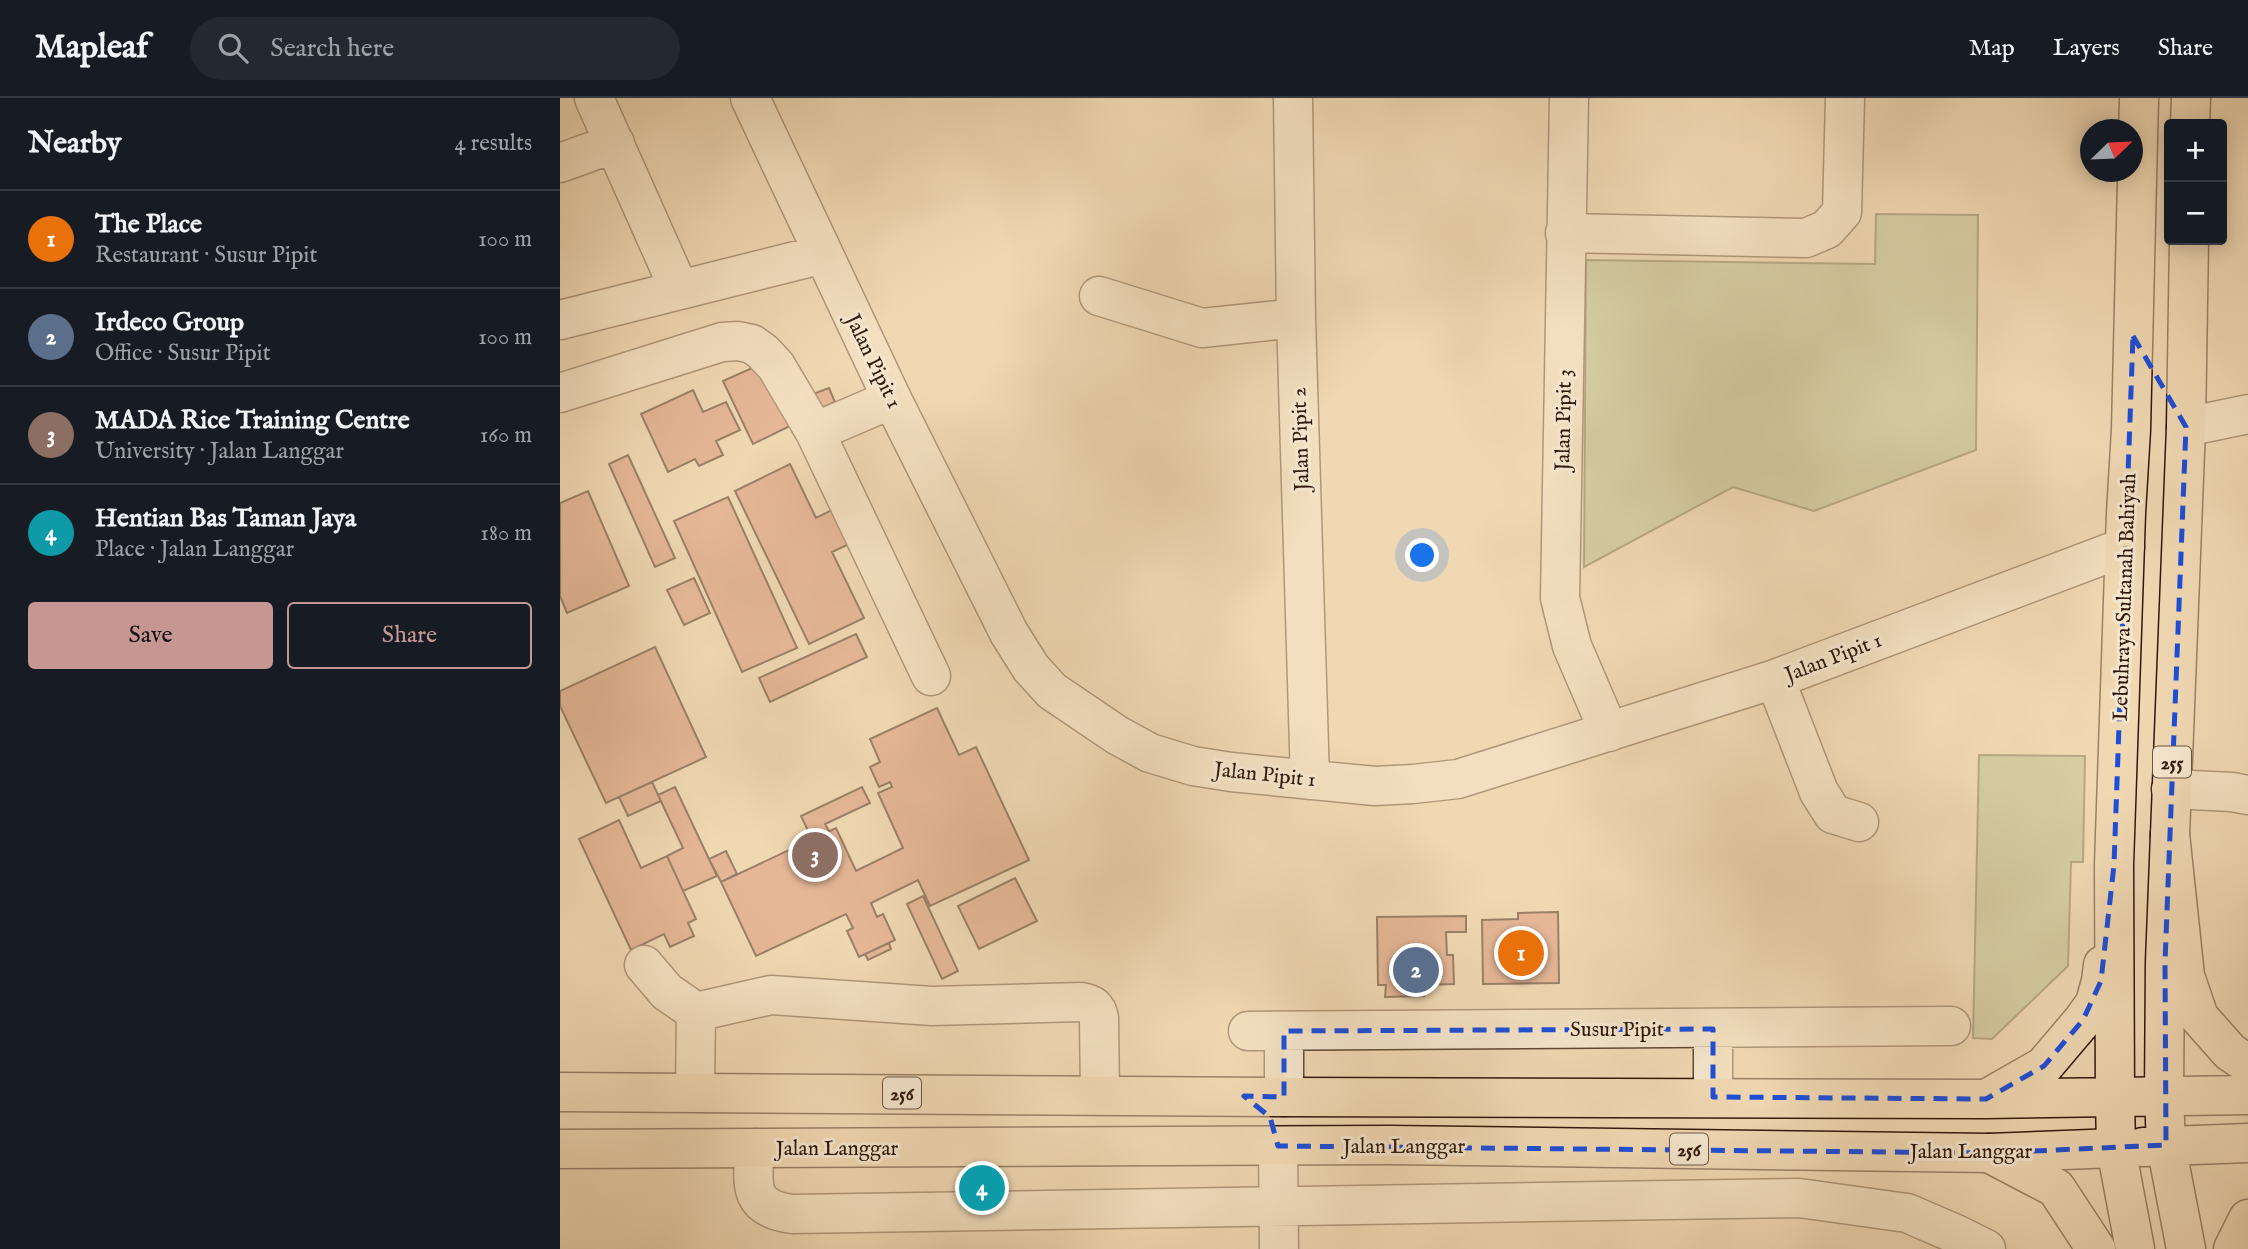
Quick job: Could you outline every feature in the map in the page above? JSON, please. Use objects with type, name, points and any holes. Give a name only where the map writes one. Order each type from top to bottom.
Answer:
[{"type":"main road","name":"Lebuhraya Sultanah Bahiyah","points":[[2135,1249],[2116,1148],[2114,865],[2131,430],[2139,98]]},
{"type":"main road","points":[[2190,119],[2191,98]]},
{"type":"main road","name":"255","points":[[2166,1145],[2165,962],[2186,427],[2189,245]]},
{"type":"main road","points":[[2125,530],[2152,464],[2186,427],[2156,384],[2133,336]]},
{"type":"main road","points":[[2169,834],[2185,976],[2199,1017],[2230,1052],[2248,1064]]},
{"type":"main road","points":[[1986,1099],[2044,1066],[2095,1003],[2101,981],[2114,865]]},
{"type":"main road","name":"256","points":[[560,1092],[1986,1099],[2248,1095]]},
{"type":"main road","points":[[1244,1096],[1263,1108],[1276,1127],[1270,1169]]},
{"type":"main road","name":"Jalan Langgar","points":[[560,1149],[755,1148],[1270,1169],[1389,1145],[1989,1153],[2248,1143]]},
{"type":"main road","points":[[2166,1145],[2186,1249]]},
{"type":"main road","points":[[560,1163],[617,1149]]},
{"type":"main road","points":[[1989,1153],[2056,1188],[2096,1249]]},
{"type":"main road","points":[[2233,1249],[2248,1219]]},
{"type":"street","points":[[594,98],[679,289]]},
{"type":"street","name":"Jalan Pipit 1","points":[[750,98],[892,399],[1009,633],[1031,668],[1052,691],[1117,735],[1150,753],[1231,772],[1375,786],[1458,779],[1775,679],[2125,530]]},
{"type":"street","name":"Jalan Pipit 2","points":[[1293,98],[1296,318],[1310,780]]},
{"type":"street","name":"Jalan Pipit 3","points":[[1569,98],[1560,598],[1572,646],[1609,732]]},
{"type":"street","points":[[1565,233],[1806,238],[1827,229],[1842,212],[1845,98]]},
{"type":"street","points":[[560,163],[615,143]]},
{"type":"street","points":[[560,320],[823,254]]},
{"type":"street","points":[[1099,296],[1202,328],[1296,318]]},
{"type":"street","points":[[560,393],[722,342],[752,344],[763,352],[776,366],[815,432],[931,676]]},
{"type":"street","points":[[815,432],[892,399]]},
{"type":"street","points":[[2186,427],[2248,414]]},
{"type":"street","points":[[1775,679],[1819,792],[1833,814],[1859,822]]},
{"type":"street","points":[[2171,789],[2248,794]]},
{"type":"street","points":[[644,965],[667,992],[696,1012],[771,995],[932,1006],[1091,1003],[1099,1018],[1100,1095]]},
{"type":"street","points":[[695,1091],[696,1012]]},
{"type":"street","name":"Susur Pipit","points":[[1284,1097],[1266,1031],[1951,1026]]},
{"type":"street","points":[[1713,1029],[1713,1097]]},
{"type":"street","points":[[755,1148],[752,1183],[755,1193],[771,1209],[792,1214],[1270,1169],[1799,1198],[1907,1213],[1986,1249]]},
{"type":"street","points":[[1270,1169],[1279,1249]]},
{"type":"highlighted area","points":[[2133,336],[2186,427],[2165,962],[2166,1145],[1989,1153],[1278,1146],[1270,1117],[1244,1096],[1284,1097],[1284,1031],[1713,1029],[1713,1097],[1986,1099],[2044,1066],[2083,1020],[2101,981],[2114,865]]},
{"type":"green space","points":[[1876,214],[1978,215],[1976,450],[1814,511],[1733,487],[1584,567],[1586,260],[1875,264]]},
{"type":"green space","points":[[1979,755],[2085,756],[2083,862],[2071,862],[2068,966],[1992,1039],[1973,1038]]},
{"type":"building","points":[[761,364],[790,426],[753,444],[723,381]]},
{"type":"building","points":[[829,388],[835,402],[820,409],[813,394]]},
{"type":"building","points":[[693,390],[703,412],[726,402],[740,430],[716,441],[723,455],[699,466],[695,459],[668,472],[641,414]]},
{"type":"building","points":[[628,455],[675,558],[655,567],[609,464]]},
{"type":"building","points":[[790,464],[816,518],[848,502],[864,537],[832,552],[864,618],[809,644],[735,491]]},
{"type":"building","points":[[588,491],[629,586],[567,613],[560,596],[560,503]]},
{"type":"building","points":[[728,497],[797,648],[742,672],[674,521]]},
{"type":"building","points":[[694,578],[710,613],[684,625],[667,590]]},
{"type":"building","points":[[856,634],[867,657],[770,702],[759,678]]},
{"type":"building","points":[[655,647],[706,757],[606,803],[560,706],[560,691]]},
{"type":"building","points":[[937,708],[959,755],[976,747],[1029,860],[930,906],[918,880],[871,903],[877,917],[883,914],[895,940],[859,957],[847,931],[853,928],[846,914],[756,956],[721,882],[836,828],[856,871],[903,848],[878,793],[892,787],[890,782],[879,787],[870,767],[880,762],[870,739]]},
{"type":"building","points":[[652,782],[661,801],[628,816],[619,797]]},
{"type":"building","points":[[675,787],[717,876],[683,891],[667,856],[683,848],[658,795]]},
{"type":"building","points":[[862,787],[870,803],[825,824],[829,831],[812,839],[801,816]]},
{"type":"building","points":[[619,820],[641,868],[667,856],[696,919],[688,923],[694,936],[670,947],[664,934],[631,950],[579,839]]},
{"type":"building","points":[[726,851],[737,874],[721,882],[709,859]]},
{"type":"building","points":[[1015,878],[1037,921],[979,949],[958,906]]},
{"type":"building","points":[[923,896],[958,971],[942,979],[907,904]]},
{"type":"building","points":[[1558,912],[1559,983],[1483,984],[1482,920],[1518,919],[1518,913]]},
{"type":"building","points":[[1466,916],[1466,932],[1446,932],[1447,955],[1453,955],[1454,984],[1424,985],[1424,996],[1385,997],[1386,985],[1378,985],[1377,917]]},
{"type":"building","points":[[889,943],[891,949],[868,960],[865,954]]},
{"type":"building","points":[[970,1183],[995,1184],[994,1193],[970,1192]]},
{"type":"place","name":"MADA Rice Training Centre","points":[[815,855]]},
{"type":"place","name":"The Place","points":[[1521,953]]},
{"type":"place","name":"Irdeco Group","points":[[1416,970]]},
{"type":"place","name":"Hentian Bas Taman Jaya","points":[[982,1188]]}]
